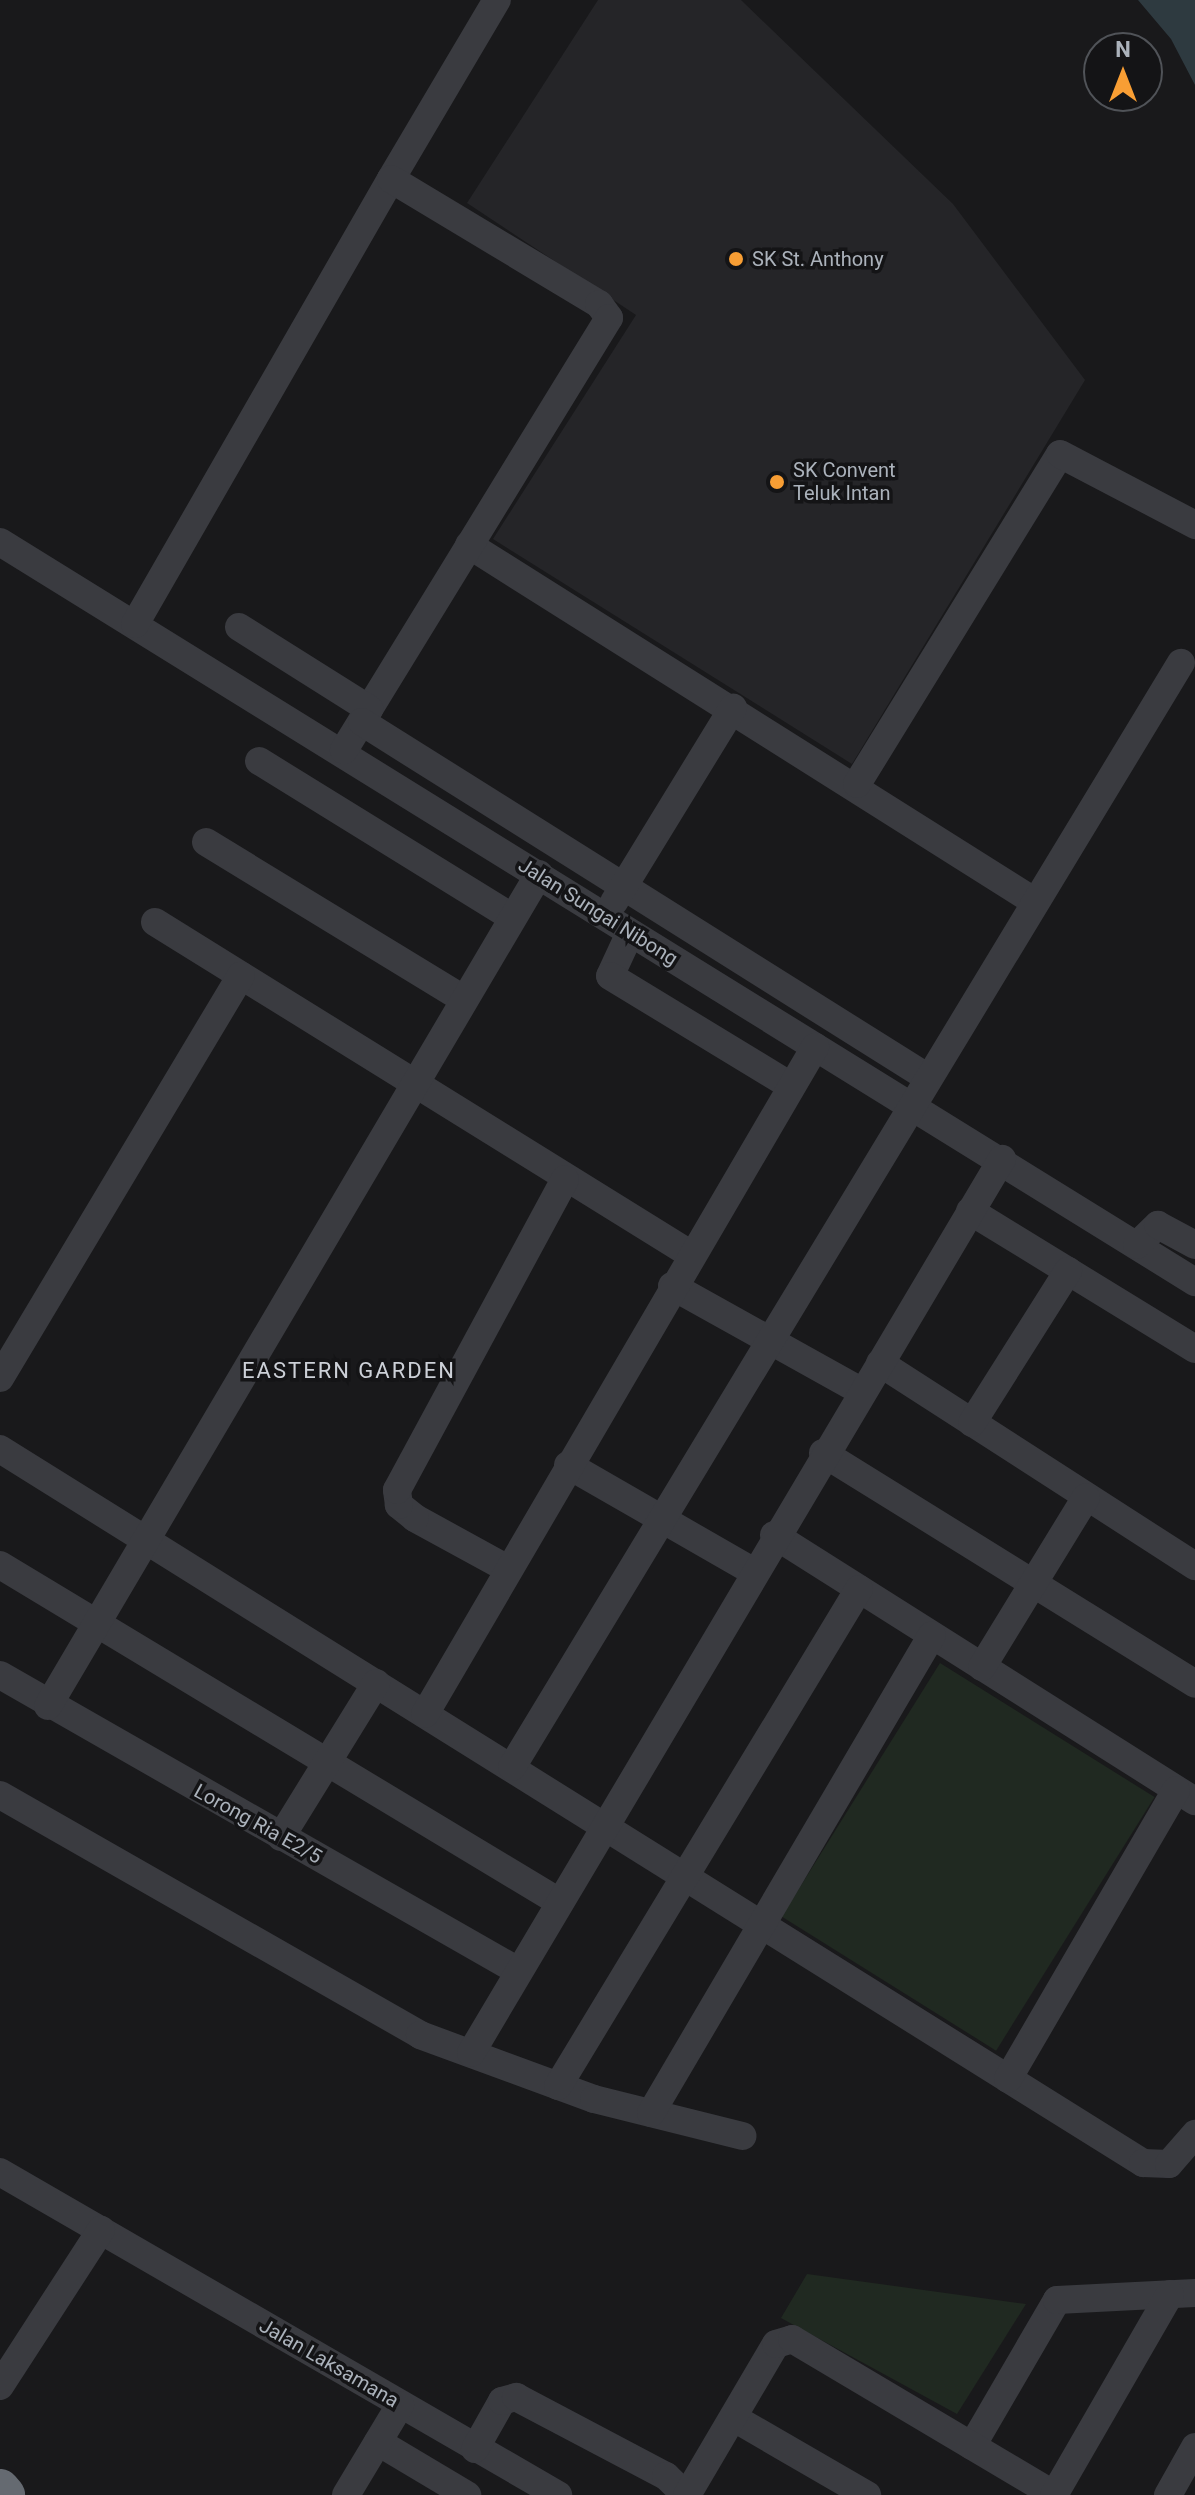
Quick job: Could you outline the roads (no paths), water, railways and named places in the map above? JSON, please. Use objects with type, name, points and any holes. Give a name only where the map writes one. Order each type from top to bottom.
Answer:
[{"type":"highway","points":[[0,2489],[5,2495]]},
{"type":"street","points":[[135,624],[497,0]]},
{"type":"street","points":[[344,750],[611,314],[391,179]]},
{"type":"street","points":[[857,784],[1060,454],[1195,525]]},
{"type":"street","name":"Jalan Sungai Nibong","points":[[0,542],[344,750],[630,933],[910,1102],[1195,1282]]},
{"type":"street","points":[[469,545],[857,784],[1032,900]]},
{"type":"street","points":[[239,627],[623,887],[925,1076]]},
{"type":"street","points":[[512,1767],[1032,900],[1158,699],[1188,669]]},
{"type":"street","points":[[605,917],[733,708]]},
{"type":"street","points":[[259,761],[512,917]]},
{"type":"street","points":[[206,842],[463,999]]},
{"type":"street","points":[[48,1706],[414,1081],[539,874]]},
{"type":"street","points":[[155,922],[690,1254]]},
{"type":"street","points":[[630,933],[610,976],[791,1086]]},
{"type":"street","points":[[0,1378],[241,976]]},
{"type":"street","points":[[425,1714],[690,1254],[815,1047]]},
{"type":"street","points":[[471,2053],[752,1571],[1002,1159]]},
{"type":"street","points":[[508,1569],[415,1518],[399,1505],[397,1490],[565,1179]]},
{"type":"street","points":[[970,1211],[1195,1349]]},
{"type":"street","points":[[1137,1245],[1158,1225],[1195,1245]]},
{"type":"street","points":[[972,1423],[1068,1271]]},
{"type":"street","points":[[672,1286],[861,1391]]},
{"type":"street","points":[[880,1363],[1195,1566]]},
{"type":"street","points":[[0,1449],[1143,2163],[1169,2164],[1195,2134]]},
{"type":"street","points":[[823,1453],[1195,1684]]},
{"type":"street","points":[[568,1465],[752,1571]]},
{"type":"street","points":[[982,1667],[1086,1497]]},
{"type":"street","points":[[774,1535],[1185,1795],[1008,2079]]},
{"type":"street","points":[[0,1565],[559,1902]]},
{"type":"street","points":[[558,2086],[688,1878],[859,1589]]},
{"type":"street","points":[[651,2113],[759,1924],[932,1635]]},
{"type":"street","name":"Lorong Ria E2/5","points":[[0,1675],[48,1706],[518,1971]]},
{"type":"street","points":[[281,1837],[376,1683]]},
{"type":"street","points":[[0,1795],[336,1990],[471,2053],[558,2086],[742,2136]]},
{"type":"street","name":"Jalan Laksamana","points":[[0,2172],[558,2495]]},
{"type":"street","points":[[0,2386],[101,2230]]},
{"type":"street","points":[[972,2446],[1057,2300],[1182,2293]]},
{"type":"street","points":[[475,2449],[502,2401],[516,2397],[666,2476],[686,2495],[776,2344],[792,2339],[1055,2495],[1182,2293]]},
{"type":"street","points":[[346,2495],[400,2405]]},
{"type":"street","points":[[734,2418],[867,2495]]},
{"type":"street","points":[[378,2442],[467,2495]]},
{"type":"street","points":[[1168,2495],[1195,2447]]},
{"type":"place","name":"SK St. Anthony","points":[[736,259]]},
{"type":"place","name":"SK Convent Teluk Intan","points":[[777,482]]},
{"type":"district","name":"EASTERN GARDEN","points":[[349,1371]]}]
